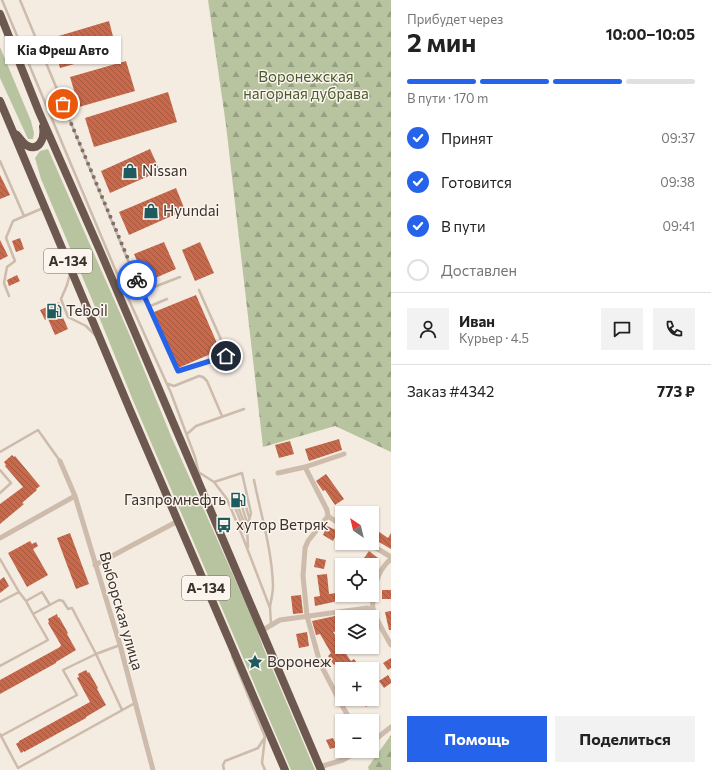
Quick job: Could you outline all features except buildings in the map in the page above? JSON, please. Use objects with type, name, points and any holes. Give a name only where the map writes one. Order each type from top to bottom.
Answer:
[{"type":"highway","name":"А-134","points":[[0,14],[39,112],[101,253],[320,768]]},
{"type":"highway","name":"А-134","points":[[0,101],[285,770]]},
{"type":"highway","name":"А-134","points":[[12,128],[27,146],[37,146],[42,142],[44,136],[39,112]]},
{"type":"street","points":[[278,474],[344,454]]},
{"type":"street","name":"Выборская улица","points":[[60,461],[75,496],[120,645],[153,770]]},
{"type":"street","points":[[305,467],[327,510],[328,516],[335,521]]},
{"type":"street","points":[[0,538],[75,496]]},
{"type":"street","points":[[328,516],[308,541],[305,548],[303,576],[307,616],[320,663],[347,714]]},
{"type":"street","points":[[95,565],[178,521]]},
{"type":"street","points":[[379,550],[391,558],[383,568],[377,580],[373,609],[390,643]]},
{"type":"street","points":[[261,631],[280,620],[367,608],[373,609]]},
{"type":"street","points":[[379,737],[391,728]]},
{"type":"street","points":[[320,768],[346,758]]},
{"type":"lane","points":[[2,0],[112,262],[167,384],[187,434],[200,473],[203,494]]},
{"type":"lane","points":[[19,0],[148,307],[178,371],[224,357],[227,353],[198,290]]},
{"type":"lane","points":[[0,160],[24,216]]},
{"type":"lane","points":[[9,296],[4,282],[8,267],[15,261],[6,238],[13,221],[45,207]]},
{"type":"lane","points":[[71,269],[68,285],[61,299],[68,317],[86,326],[101,340]]},
{"type":"lane","points":[[128,297],[180,277]]},
{"type":"lane","points":[[148,307],[167,299]]},
{"type":"lane","points":[[167,384],[174,386],[199,376],[203,377],[207,380],[222,416]]},
{"type":"lane","points":[[187,434],[196,426],[244,409]]},
{"type":"lane","points":[[0,452],[38,430],[60,461]]},
{"type":"lane","points":[[0,470],[11,483],[0,493]]},
{"type":"lane","points":[[200,473],[214,482],[229,498],[246,534]]},
{"type":"lane","points":[[214,482],[242,473],[251,513],[247,522]]},
{"type":"lane","points":[[254,480],[262,513],[272,570],[273,588],[270,608],[271,625]]},
{"type":"lane","points":[[229,498],[246,492]]},
{"type":"lane","points":[[242,494],[249,517]]},
{"type":"lane","points":[[238,495],[247,522],[246,534],[248,551]]},
{"type":"lane","points":[[234,497],[247,528]]},
{"type":"lane","points":[[229,498],[270,608]]},
{"type":"lane","points":[[0,559],[1,565],[26,601],[48,640],[1,664]]},
{"type":"lane","points":[[0,602],[19,592]]},
{"type":"lane","points":[[26,601],[42,592],[50,605]]},
{"type":"lane","points":[[33,614],[58,600],[63,601],[68,609],[72,608],[96,654],[122,710]]},
{"type":"lane","points":[[227,634],[233,660],[265,737],[262,763],[265,770]]},
{"type":"lane","points":[[18,768],[1,735],[77,695],[63,670],[96,654],[120,645]]},
{"type":"lane","points":[[15,770],[135,703]]},
{"type":"lane","points":[[224,770],[223,765],[225,761],[258,748],[265,737]]},
{"type":"green space","name":"Воронежская нагорная дубрава","points":[[208,0],[391,0],[391,452],[335,426],[263,447],[226,125]]},
{"type":"green space","points":[[0,47],[31,121],[34,133],[33,139],[28,139],[0,78]]},
{"type":"green space","points":[[48,149],[131,338],[171,436],[255,624],[263,647],[315,770],[291,770],[132,398],[41,179],[35,158],[40,151]]},
{"type":"green space","points":[[391,735],[391,770],[369,770],[368,767],[374,758],[379,758],[379,752]]},
{"type":"way so far","points":[[63,104],[137,280]]},
{"type":"place","name":"Kia Фреш Авто","points":[[63,104]]},
{"type":"place","name":"Nissan","points":[[130,171]]},
{"type":"place","name":"Hyundai","points":[[151,211]]},
{"type":"place","name":"Teboil","points":[[54,311]]},
{"type":"place","name":"Газпромнефть","points":[[238,500]]},
{"type":"place","name":"хутор Ветряк","points":[[224,525]]},
{"type":"place","name":"Воронеж","points":[[255,662]]},
{"type":"route","points":[[137,280],[176,370],[180,372],[226,356]]}]
